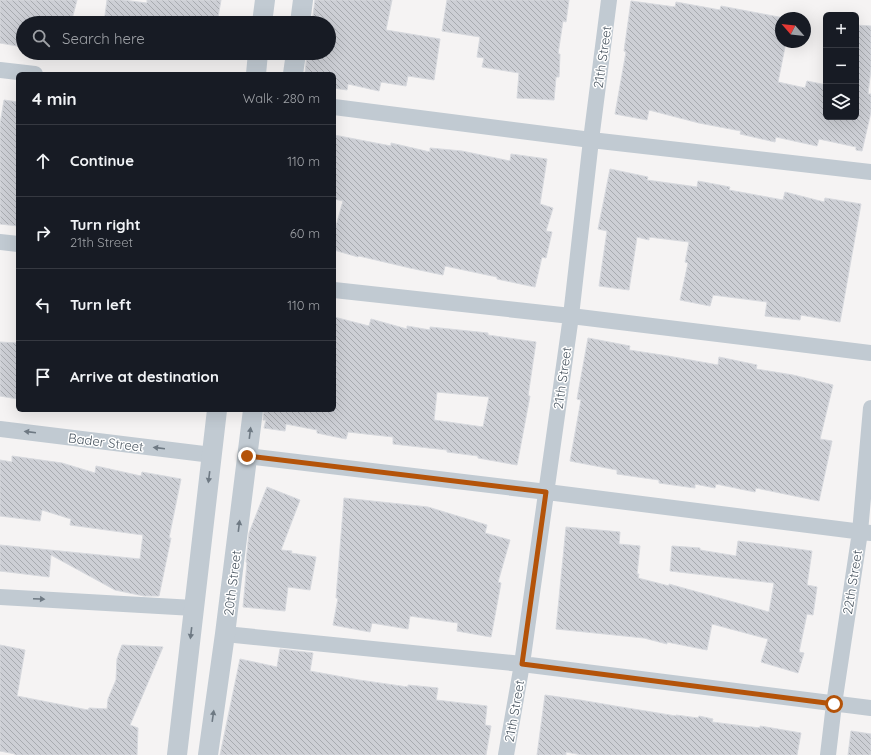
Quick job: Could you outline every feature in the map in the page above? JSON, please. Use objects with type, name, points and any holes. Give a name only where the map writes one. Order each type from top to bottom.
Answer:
[{"type":"street","points":[[263,16],[265,0]]},
{"type":"street","points":[[301,16],[303,0]]},
{"type":"street","name":"21th Street","points":[[506,755],[522,664],[571,316],[609,0]]},
{"type":"street","points":[[256,72],[257,60]]},
{"type":"street","points":[[293,72],[295,60]]},
{"type":"street","points":[[0,70],[18,72]]},
{"type":"street","points":[[336,107],[591,140],[871,172]]},
{"type":"street","points":[[0,242],[16,244]]},
{"type":"street","points":[[336,290],[571,316],[871,353]]},
{"type":"street","name":"22th Street","points":[[828,755],[834,704],[865,533],[871,408]]},
{"type":"street","points":[[177,755],[217,412]]},
{"type":"street","name":"20th Street","points":[[208,755],[225,634],[253,412]]},
{"type":"street","name":"Bader Street","points":[[0,429],[212,455]]},
{"type":"street","points":[[247,456],[546,492],[865,533]]},
{"type":"street","points":[[0,597],[194,608]]},
{"type":"street","points":[[225,634],[522,664],[871,708]]},
{"type":"building","points":[[0,0],[77,0],[73,16],[16,16],[16,46],[0,43]]},
{"type":"building","points":[[107,0],[147,3],[147,0],[221,0],[218,16],[105,16]]},
{"type":"building","points":[[315,0],[392,0],[386,30],[440,39],[434,80],[408,76],[406,86],[381,82],[379,91],[348,84],[347,90],[336,88],[336,72],[305,72],[306,60],[336,60],[336,16],[313,16]]},
{"type":"building","points":[[447,0],[569,0],[566,22],[563,21],[558,54],[560,54],[559,77],[556,77],[554,100],[517,98],[519,73],[482,67],[484,58],[477,57],[480,37],[442,31]]},
{"type":"building","points":[[631,1],[675,7],[676,2],[720,10],[721,6],[775,16],[775,48],[785,48],[778,82],[805,88],[807,81],[823,84],[823,120],[859,120],[859,25],[871,26],[871,69],[868,94],[871,94],[871,112],[862,151],[856,150],[856,147],[819,139],[817,146],[776,137],[775,142],[740,134],[741,131],[699,123],[649,110],[647,120],[615,114],[626,52],[624,51]]},
{"type":"building","points":[[4,100],[16,102],[16,226],[0,224],[0,124]]},
{"type":"building","points":[[336,135],[391,146],[391,143],[430,152],[430,148],[462,151],[510,161],[511,154],[547,159],[540,204],[553,208],[546,231],[552,232],[546,258],[542,257],[535,287],[445,266],[443,275],[358,257],[336,251],[336,226],[343,201],[336,199]]},
{"type":"building","points":[[610,169],[648,177],[647,180],[697,187],[698,181],[730,187],[729,190],[783,200],[785,192],[824,202],[825,198],[861,204],[840,322],[801,315],[800,320],[765,316],[767,302],[713,295],[710,306],[680,300],[688,263],[685,262],[689,242],[649,237],[649,240],[637,237],[629,290],[599,286],[607,231],[598,229]]},
{"type":"building","points":[[336,318],[369,326],[371,319],[407,329],[407,326],[430,330],[430,327],[488,333],[488,335],[536,342],[528,396],[530,396],[517,465],[478,458],[478,456],[447,452],[447,450],[393,444],[393,437],[348,432],[346,439],[317,433],[317,430],[286,424],[285,431],[264,428],[266,420],[263,420],[264,412],[336,412]],"holes":[[[437,392],[489,397],[483,427],[434,420]]]},
{"type":"building","points":[[588,338],[630,346],[629,350],[718,365],[719,357],[757,365],[756,369],[793,375],[833,385],[820,439],[832,441],[819,501],[756,488],[755,492],[716,484],[715,488],[695,484],[695,488],[659,483],[659,480],[617,474],[617,470],[570,461],[581,400],[577,399]]},
{"type":"building","points":[[0,342],[16,343],[16,399],[0,396]]},
{"type":"building","points":[[12,456],[62,463],[95,473],[96,466],[141,476],[142,472],[181,479],[159,596],[144,596],[115,590],[51,555],[49,577],[0,571],[0,545],[140,559],[143,535],[70,525],[71,519],[42,510],[40,521],[0,516],[0,460],[12,462]]},
{"type":"building","points":[[267,487],[300,500],[281,550],[316,557],[310,590],[288,587],[285,611],[243,607],[249,533]]},
{"type":"building","points":[[344,498],[428,507],[487,525],[485,533],[510,540],[498,582],[501,583],[491,637],[457,631],[458,623],[410,616],[408,629],[372,623],[370,632],[333,625],[338,598],[336,598]]},
{"type":"building","points":[[566,527],[620,532],[619,544],[640,546],[637,574],[639,574],[638,578],[669,586],[669,584],[769,612],[774,583],[670,571],[672,546],[700,548],[700,550],[736,556],[738,541],[812,551],[807,585],[817,587],[813,615],[807,614],[799,652],[804,653],[798,673],[761,662],[768,639],[712,624],[707,650],[667,642],[667,644],[644,638],[556,629]]},
{"type":"building","points":[[0,645],[25,650],[17,696],[88,710],[89,708],[107,709],[108,699],[116,680],[117,659],[122,645],[163,647],[130,725],[138,728],[137,755],[15,755],[0,751]]},
{"type":"building","points":[[280,649],[313,653],[310,671],[408,687],[408,685],[438,688],[436,700],[487,706],[485,725],[491,726],[486,755],[220,755],[240,659],[277,667]]},
{"type":"building","points":[[545,695],[676,716],[698,718],[699,716],[713,719],[712,722],[760,728],[760,726],[801,733],[797,755],[582,755],[566,752],[566,755],[537,755]]},
{"type":"building","points":[[851,731],[871,734],[871,755],[848,755]]},
{"type":"route","points":[[247,456],[546,492],[522,664],[834,704]]}]
